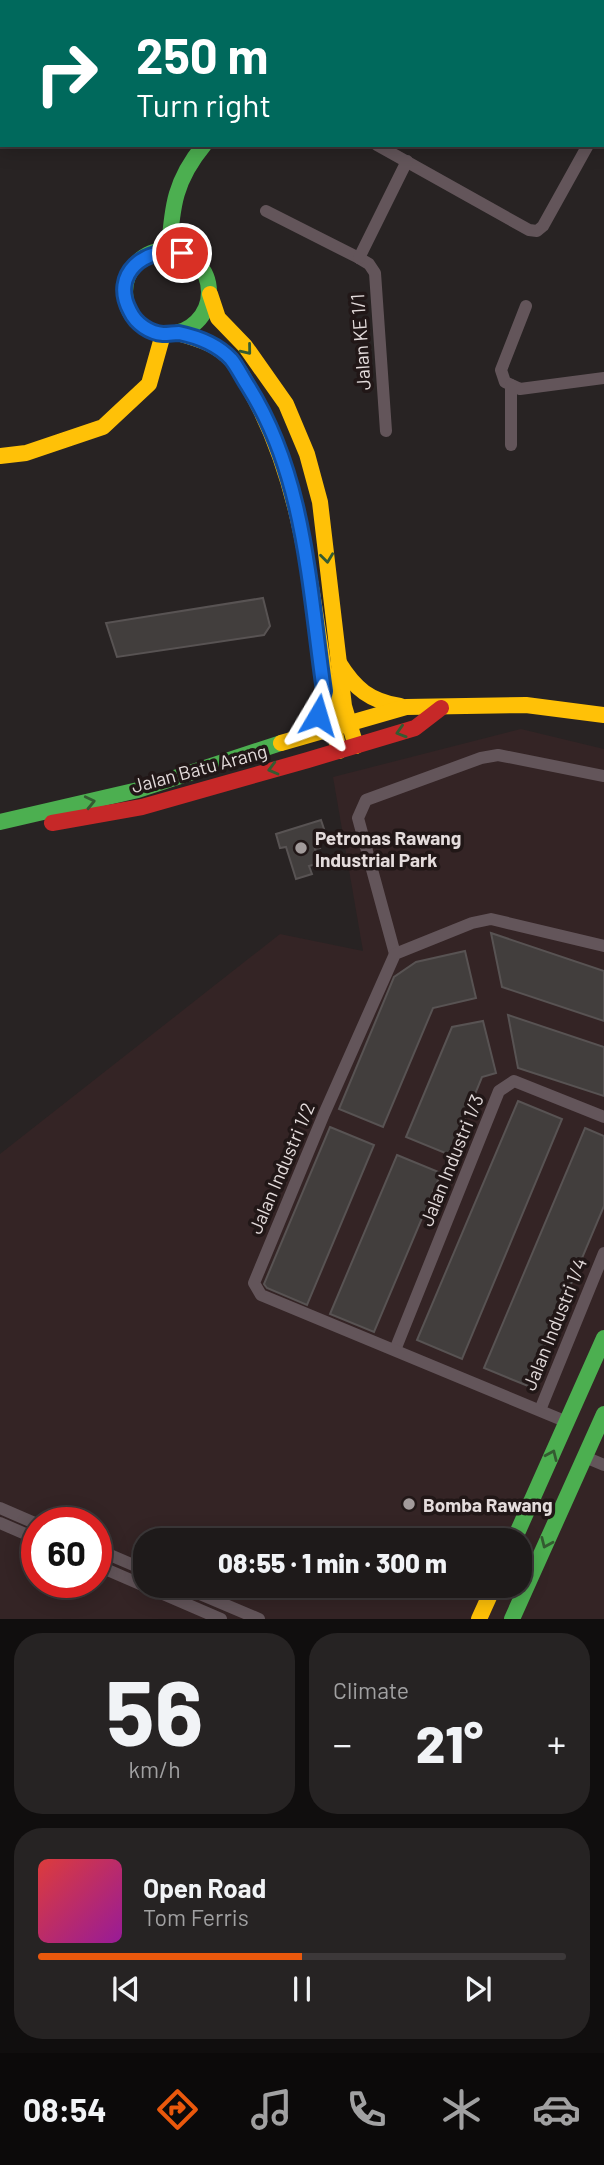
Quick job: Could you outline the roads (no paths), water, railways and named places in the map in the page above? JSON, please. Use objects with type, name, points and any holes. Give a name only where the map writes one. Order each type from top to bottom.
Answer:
[{"type":"street","points":[[169,250],[173,199],[180,177],[202,147]]},
{"type":"street","points":[[381,147],[528,230],[537,232],[588,147]]},
{"type":"street","points":[[266,211],[359,258],[407,161]]},
{"type":"street","points":[[171,333],[190,328],[200,319],[207,307],[209,294],[203,269],[194,259],[169,250],[154,252],[132,269],[126,282],[125,297],[129,310],[138,322],[149,330],[212,343],[231,359],[260,405],[282,452],[297,507],[324,691],[341,725],[356,746]]},
{"type":"street","name":"Jalan KE 1/1","points":[[359,258],[369,264],[374,273],[386,431]]},
{"type":"street","points":[[209,294],[218,318],[245,346],[286,404],[307,454],[320,502],[344,706],[339,751]]},
{"type":"street","points":[[526,306],[501,370],[505,382],[520,389],[604,378]]},
{"type":"street","points":[[0,456],[26,453],[103,427],[149,384],[171,333]]},
{"type":"street","points":[[511,385],[511,445]]},
{"type":"street","points":[[339,663],[352,685],[363,695],[377,703],[406,707]]},
{"type":"street","points":[[304,735],[318,715],[324,691]]},
{"type":"street","name":"Jalan Batu Arang","points":[[0,822],[138,790],[304,735],[406,707],[526,705],[604,715]]},
{"type":"street","name":"Jalan Batu Arang","points":[[0,832],[142,807],[415,727],[441,708]]},
{"type":"street","points":[[604,775],[498,755],[481,758],[366,800],[358,818],[395,954],[472,923],[491,919],[604,946]]},
{"type":"street","name":"Jalan Industri 1/2","points":[[395,954],[324,1114],[254,1283],[261,1295],[567,1422]]},
{"type":"street","name":"Jalan Industri 1/3","points":[[395,1350],[499,1091],[514,1081],[604,1117]]},
{"type":"street","name":"Jalan Industri 1/4","points":[[540,1410],[604,1253]]},
{"type":"street","points":[[519,1528],[604,1338]]},
{"type":"street","points":[[513,1616],[604,1414]]},
{"type":"street","points":[[585,1457],[604,1465]]},
{"type":"street","points":[[0,1508],[21,1517]]},
{"type":"street","points":[[0,1523],[21,1532]]},
{"type":"street","points":[[112,1556],[133,1565]]},
{"type":"street","points":[[112,1572],[221,1619]]},
{"type":"street","points":[[209,1598],[259,1619]]},
{"type":"street","points":[[479,1619],[489,1598]]},
{"type":"place","name":"Petronas Rawang Industrial Park","points":[[301,848]]},
{"type":"place","name":"Bomba Rawang","points":[[409,1504]]}]
